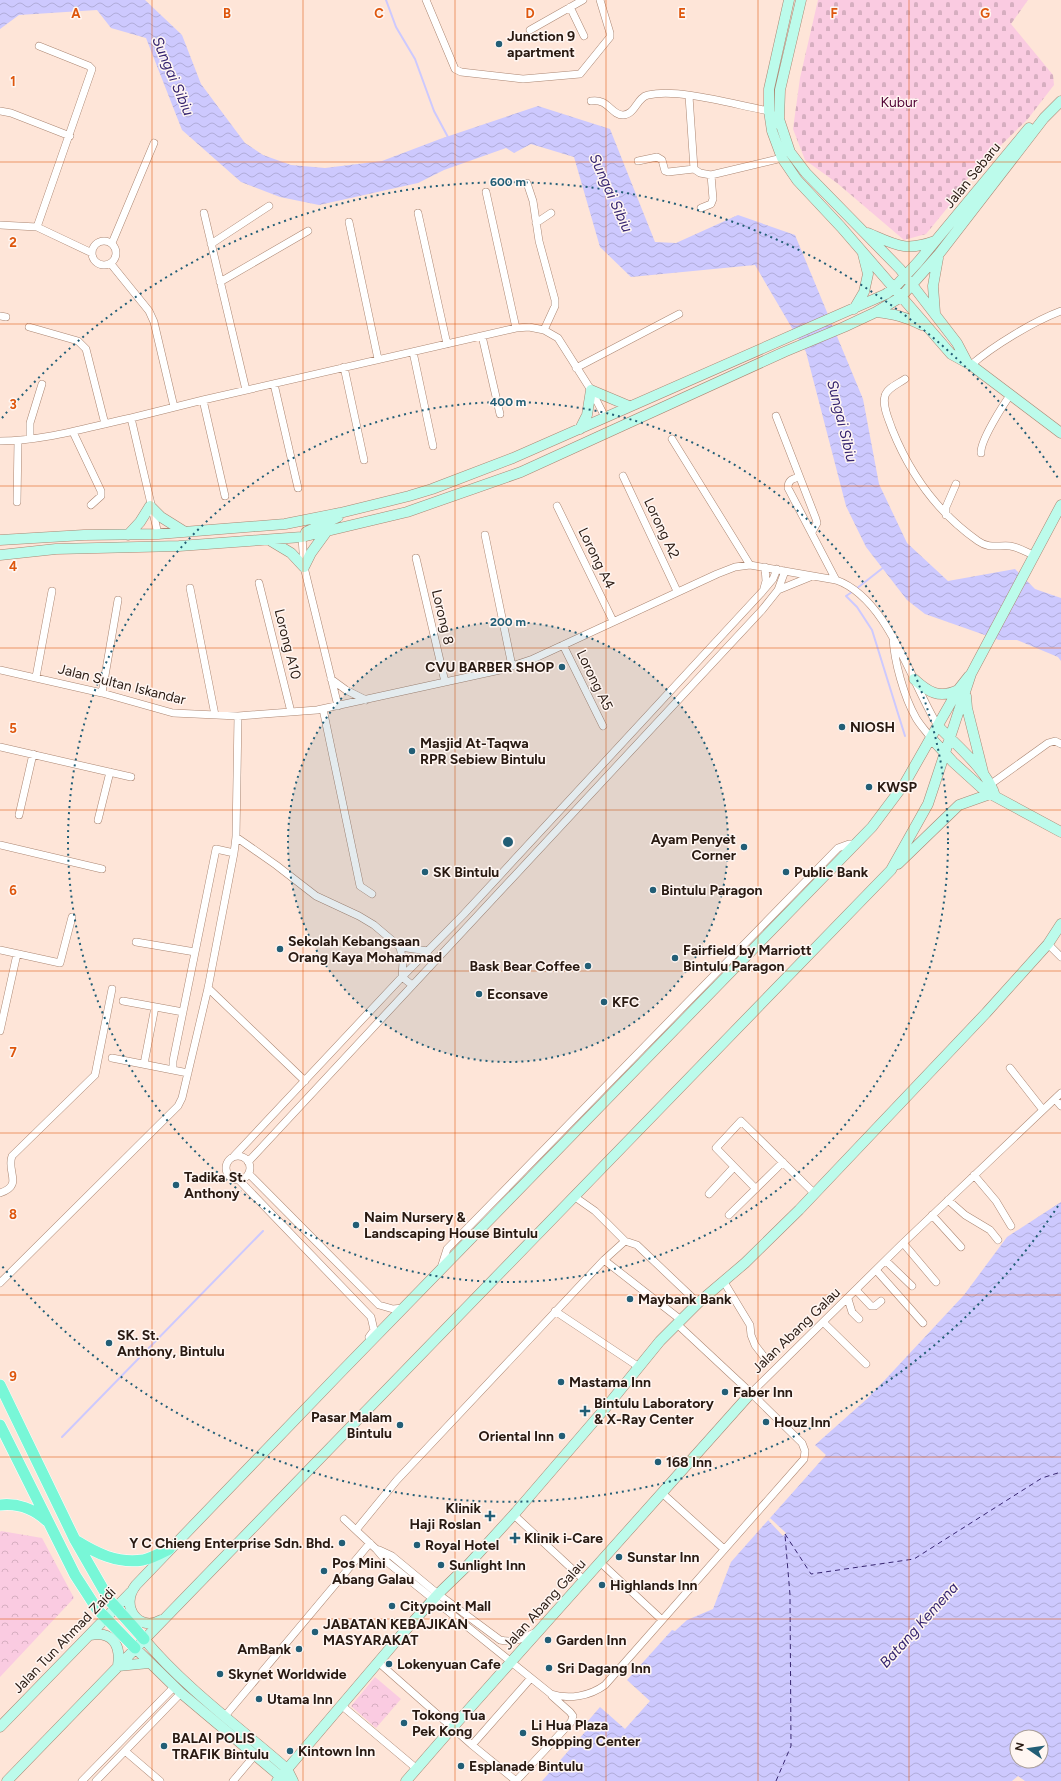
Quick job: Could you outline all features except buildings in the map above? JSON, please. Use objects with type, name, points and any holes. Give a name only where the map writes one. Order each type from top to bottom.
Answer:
[{"type":"main road","points":[[0,1385],[75,1540],[105,1593],[144,1639]]},
{"type":"main road","points":[[0,1425],[75,1575],[97,1609],[135,1648]]},
{"type":"main road","points":[[0,1505],[12,1505],[30,1509],[39,1513],[50,1524]]},
{"type":"main road","points":[[75,1540],[103,1555],[129,1561],[144,1559],[169,1550]]},
{"type":"street","points":[[426,0],[455,69],[461,72],[502,78],[523,79],[580,74],[610,37],[600,0]]},
{"type":"street","points":[[530,30],[582,0]]},
{"type":"street","points":[[788,0],[769,89],[769,111],[772,131],[782,158],[797,180],[863,252],[951,354],[969,363],[1061,433]]},
{"type":"street","points":[[801,0],[780,90],[779,115],[790,152],[798,164],[823,192],[863,231],[913,285],[957,343],[969,363]]},
{"type":"street","points":[[570,7],[584,36]]},
{"type":"street","points":[[37,226],[70,136],[92,69],[89,66],[39,46]]},
{"type":"street","name":"Jalan Sebaru","points":[[0,540],[158,534],[285,524],[340,513],[432,489],[513,458],[780,340],[854,309],[894,288],[936,241],[1010,149],[1061,92]]},
{"type":"street","points":[[591,101],[602,101],[618,114],[623,115],[628,114],[646,95],[673,93],[769,111]]},
{"type":"street","points":[[690,96],[694,169]]},
{"type":"street","name":"Jalan Sebaru","points":[[0,555],[56,549],[180,546],[270,541],[302,537],[407,512],[521,472],[784,352],[844,327],[876,312],[901,297],[939,254],[1044,118],[1061,101]]},
{"type":"street","points":[[0,111],[11,113],[70,136]]},
{"type":"street","points":[[112,243],[154,143]]},
{"type":"street","points":[[638,162],[657,157],[662,160],[665,171],[668,172],[694,169],[700,173],[711,175],[782,158]]},
{"type":"street","points":[[701,208],[711,204],[713,199],[711,175]]},
{"type":"street","points":[[527,183],[533,201],[536,223],[555,306],[544,330]]},
{"type":"street","points":[[486,192],[516,328]]},
{"type":"street","points":[[211,244],[269,206]]},
{"type":"street","points":[[204,213],[246,390]]},
{"type":"street","points":[[418,213],[447,344]]},
{"type":"street","points":[[536,223],[551,213]]},
{"type":"street","points":[[349,222],[378,359]]},
{"type":"street","points":[[0,226],[37,226],[92,253]]},
{"type":"street","points":[[220,282],[308,231]]},
{"type":"street","points":[[863,231],[895,245],[907,248],[936,241]]},
{"type":"street","points":[[105,241],[112,243],[117,253],[115,260],[106,266],[98,264],[93,258],[92,253],[94,246],[99,242],[105,241]]},
{"type":"street","points":[[854,309],[864,292],[868,274],[863,252]]},
{"type":"street","points":[[935,313],[933,286],[939,254]]},
{"type":"street","points":[[111,264],[149,311],[154,322],[174,407]]},
{"type":"street","points":[[969,363],[1046,318],[1061,311]]},
{"type":"street","points":[[876,312],[908,317],[927,328]]},
{"type":"street","points":[[576,368],[679,314]]},
{"type":"street","points":[[29,327],[78,341],[83,345],[86,349],[105,424]]},
{"type":"street","points":[[0,441],[18,441],[73,432],[378,359],[516,328],[529,327],[544,330],[558,338],[591,390],[605,417],[602,428],[587,441]]},
{"type":"street","points":[[482,336],[500,414]]},
{"type":"street","points":[[413,352],[433,446]]},
{"type":"street","points":[[344,367],[364,460]]},
{"type":"street","points":[[905,379],[888,390],[884,397],[886,414],[902,452],[928,495],[946,515],[983,544],[993,547],[1012,546],[1033,555]]},
{"type":"street","points":[[30,439],[30,424],[42,384]]},
{"type":"street","points":[[274,384],[298,488]]},
{"type":"street","points":[[591,390],[629,406]]},
{"type":"street","points":[[580,429],[587,415],[591,390]]},
{"type":"street","points":[[981,453],[982,445],[999,411],[1011,394]]},
{"type":"street","points":[[203,400],[225,496]]},
{"type":"street","points":[[776,416],[812,509],[816,523],[812,532]]},
{"type":"street","points":[[131,418],[150,506],[158,534],[167,542],[180,546]]},
{"type":"street","points":[[73,432],[101,491],[101,496],[92,505]]},
{"type":"street","points":[[672,439],[750,565]]},
{"type":"street","points":[[17,502],[18,441]]},
{"type":"street","name":"Lorong A2","points":[[624,476],[677,591]]},
{"type":"street","points":[[799,477],[791,480],[788,483],[788,488],[836,580]]},
{"type":"street","points":[[946,515],[946,507],[956,484]]},
{"type":"street","points":[[891,870],[928,804],[949,738],[962,690],[1061,504]]},
{"type":"street","points":[[150,506],[161,517],[185,532]]},
{"type":"street","points":[[128,535],[140,522],[150,506]]},
{"type":"street","name":"Lorong A4","points":[[557,506],[613,621]]},
{"type":"street","points":[[802,515],[812,509]]},
{"type":"street","points":[[338,706],[304,567],[302,537],[310,529],[334,520],[340,513]]},
{"type":"street","points":[[304,567],[311,553],[327,531]]},
{"type":"street","points":[[485,535],[512,666]]},
{"type":"street","points":[[270,541],[291,554],[304,567]]},
{"type":"street","name":"Lorong 8","points":[[416,558],[445,682]]},
{"type":"street","name":"Jalan Sultan Iskandar","points":[[0,670],[102,693],[173,713],[238,716],[323,709],[445,682],[512,666],[533,659],[677,591],[735,567],[750,565],[836,580],[857,592],[877,615],[901,651],[938,726]]},
{"type":"street","points":[[762,592],[766,581],[765,567]]},
{"type":"street","points":[[338,1374],[342,1366],[374,1332],[374,1325],[371,1317],[239,1180],[231,1178],[226,1172],[228,1161],[429,950],[762,592],[773,579],[777,570]]},
{"type":"street","points":[[248,1162],[762,610],[778,590],[785,571]]},
{"type":"street","points":[[778,590],[812,576]]},
{"type":"street","name":"Lorong A10","points":[[259,583],[291,712]]},
{"type":"street","points":[[190,588],[215,716]]},
{"type":"street","points":[[36,677],[52,591]]},
{"type":"street","points":[[102,693],[118,600]]},
{"type":"street","points":[[892,637],[894,653],[908,698],[916,718],[931,738],[984,791],[992,791],[1061,832]]},
{"type":"street","name":"Lorong A5","points":[[563,645],[603,726]]},
{"type":"street","points":[[331,678],[346,690],[366,700]]},
{"type":"street","points":[[914,679],[926,690],[936,694],[962,690]]},
{"type":"street","points":[[962,690],[984,773],[992,791]]},
{"type":"street","name":"Jalan Tun Ahmad Zaidi","points":[[0,1727],[90,1635],[169,1550],[338,1374],[872,827],[905,783],[938,726],[962,690]]},
{"type":"street","points":[[323,709],[360,886],[372,894]]},
{"type":"street","points":[[0,1283],[178,1106],[182,1098],[208,988],[234,853],[236,837],[238,716]]},
{"type":"street","points":[[938,726],[984,773]]},
{"type":"street","points":[[7,1781],[891,870],[959,805],[992,791],[1048,743],[1055,741],[1061,744]]},
{"type":"street","points":[[0,747],[131,777]]},
{"type":"street","points":[[19,815],[33,754]]},
{"type":"street","points":[[98,820],[110,772]]},
{"type":"street","points":[[236,837],[276,865],[316,896],[359,916],[400,947],[429,950],[468,916],[474,918]]},
{"type":"street","points":[[0,845],[102,869]]},
{"type":"street","points":[[173,1070],[172,1061],[216,849],[234,853]]},
{"type":"street","points":[[0,950],[60,963],[72,917]]},
{"type":"street","points":[[282,1775],[435,1596],[467,1566],[514,1515],[678,1322],[698,1303],[724,1282],[781,1228],[940,1062],[1059,931]]},
{"type":"street","points":[[136,942],[195,952]]},
{"type":"street","points":[[1048,944],[1061,957]]},
{"type":"street","points":[[400,947],[403,962],[402,977]]},
{"type":"street","points":[[0,1031],[17,954]]},
{"type":"street","points":[[402,977],[412,985]]},
{"type":"street","points":[[208,988],[305,1081]]},
{"type":"street","points":[[0,1193],[12,1186],[12,1156],[95,1075],[112,989]]},
{"type":"street","points":[[123,1001],[183,1012]]},
{"type":"street","points":[[144,1064],[155,1007]]},
{"type":"street","points":[[112,1058],[188,1073]]},
{"type":"street","points":[[1010,1068],[1043,1110]]},
{"type":"street","name":"Jalan Abang Galau","points":[[406,1781],[452,1727],[540,1631],[751,1393],[824,1323],[903,1243],[1061,1093]]},
{"type":"street","points":[[1055,1099],[1061,1106]]},
{"type":"street","points":[[756,1189],[716,1148],[741,1121],[814,1193]]},
{"type":"street","points":[[234,1156],[242,1157],[248,1162],[250,1170],[246,1177],[239,1180]]},
{"type":"street","points":[[729,1215],[783,1162]]},
{"type":"street","points":[[709,1194],[734,1167]]},
{"type":"street","points":[[249,1174],[379,1305],[393,1309],[403,1308]]},
{"type":"street","points":[[974,1176],[996,1201],[1011,1226]]},
{"type":"street","points":[[575,1197],[595,1211],[625,1241],[637,1245],[698,1303]]},
{"type":"street","points":[[948,1200],[965,1215],[990,1230],[998,1240]]},
{"type":"street","points":[[932,1215],[961,1247]]},
{"type":"street","points":[[356,1530],[388,1489],[555,1311],[604,1260],[625,1241]]},
{"type":"street","points":[[903,1243],[936,1282]]},
{"type":"street","points":[[551,1694],[566,1698],[599,1690],[605,1685],[804,1459],[805,1455],[802,1443],[678,1322],[604,1260]]},
{"type":"street","points":[[886,1261],[912,1286]]},
{"type":"street","points":[[876,1270],[923,1323]]},
{"type":"street","points":[[724,1282],[750,1325],[751,1335],[755,1345],[765,1358]]},
{"type":"street","points":[[856,1290],[871,1306],[875,1306],[881,1301]]},
{"type":"street","points":[[848,1299],[852,1312],[859,1319]]},
{"type":"street","points":[[555,1311],[639,1367]]},
{"type":"street","points":[[824,1323],[866,1364]]},
{"type":"street","points":[[662,1493],[724,1549]]},
{"type":"street","points":[[514,1515],[584,1580]]},
{"type":"street","points":[[344,1519],[370,1542],[387,1562],[500,1640],[508,1642],[518,1641],[540,1631]]},
{"type":"street","points":[[226,1716],[370,1542]]},
{"type":"street","points":[[600,1563],[662,1620]]},
{"type":"street","points":[[132,1590],[130,1596],[130,1609],[138,1619],[152,1623],[165,1618]]},
{"type":"street","points":[[378,1662],[472,1745],[515,1780],[518,1779],[570,1722],[573,1716],[551,1694],[511,1662],[435,1596]]},
{"type":"street","points":[[90,1635],[104,1635],[115,1642],[119,1652],[118,1666]]},
{"type":"street","points":[[144,1639],[182,1678],[226,1716],[282,1775]]},
{"type":"street","points":[[135,1648],[177,1690],[255,1755],[292,1781]]},
{"type":"street","points":[[118,1666],[150,1663]]},
{"type":"street","points":[[472,1745],[531,1678]]},
{"type":"street","points":[[82,1781],[177,1690]]},
{"type":"street","points":[[96,1781],[126,1750],[177,1690]]},
{"type":"street","points":[[341,1705],[417,1769]]},
{"type":"street","points":[[120,1744],[124,1745],[126,1750],[160,1781]]},
{"type":"street","points":[[233,1781],[255,1755]]},
{"type":"green space","name":"Kubur","points":[[818,0],[1028,0],[1011,24],[1053,75],[1054,85],[1027,120],[971,174],[953,201],[926,234],[904,240],[837,183],[805,160],[793,129],[800,78]]},
{"type":"green space","points":[[0,1532],[42,1538],[74,1598],[0,1677]]},
{"type":"green space","points":[[375,1677],[401,1699],[376,1728],[351,1706]]},
{"type":"water","name":"Sungai Sibiu","points":[[0,0],[145,0],[182,35],[201,84],[245,143],[263,155],[291,165],[325,168],[382,161],[440,139],[538,106],[610,129],[655,242],[676,243],[738,215],[795,235],[863,399],[879,484],[907,543],[948,581],[1015,569],[1035,589],[1061,598],[1061,661],[1058,657],[1017,640],[999,640],[925,614],[907,600],[866,547],[846,506],[806,352],[755,265],[631,277],[600,247],[574,157],[531,144],[514,153],[506,148],[444,170],[418,183],[319,205],[280,197],[241,182],[182,130],[146,38],[111,28],[97,10],[19,15],[0,29]]},
{"type":"water","name":"Batang Kemena","points":[[1061,1202],[1061,1781],[1025,1781],[1018,1776],[1012,1781],[542,1781],[585,1732],[588,1721],[600,1707],[625,1729],[650,1701],[627,1680],[672,1630],[675,1631],[687,1620],[713,1609],[731,1562],[826,1455],[815,1445],[868,1398],[964,1295],[1007,1237]]},
{"type":"pier","points":[[770,1518],[786,1533],[783,1536],[768,1520]]},
{"type":"waterway","points":[[386,0],[396,27],[415,59],[434,111],[449,139]]},
{"type":"waterway","points":[[856,589],[884,567]]},
{"type":"waterway","points":[[852,592],[846,596],[857,607],[872,630],[905,736]]},
{"type":"waterway","points":[[62,1437],[263,1231]]},
{"type":"ferry route","points":[[785,1534],[811,1574],[914,1559],[1042,1478],[1061,1472]]},
{"type":"ferry route","points":[[776,1781],[791,1746],[790,1595],[785,1535]]},
{"type":"place","name":"Junction 9 apartment","points":[[499,44]]},
{"type":"place","name":"CVU BARBER SHOP","points":[[562,667]]},
{"type":"place","name":"NIOSH","points":[[842,727]]},
{"type":"place","name":"Masjid At-Taqwa RPR Sebiew Bintulu","points":[[412,751]]},
{"type":"place","name":"KWSP","points":[[869,787]]},
{"type":"place","name":"Ayam Penyet Corner","points":[[744,847]]},
{"type":"place","name":"SK Bintulu","points":[[425,872]]},
{"type":"place","name":"Public Bank","points":[[786,872]]},
{"type":"place","name":"Bintulu Paragon","points":[[653,890]]},
{"type":"place","name":"Sekolah Kebangsaan Orang Kaya Mohammad","points":[[280,949]]},
{"type":"place","name":"Fairfield by Marriott Bintulu Paragon","points":[[675,958]]},
{"type":"place","name":"Bask Bear Coffee","points":[[588,966]]},
{"type":"place","name":"Econsave","points":[[479,994]]},
{"type":"place","name":"KFC","points":[[604,1002]]},
{"type":"place","name":"Tadika St. Anthony","points":[[176,1185]]},
{"type":"place","name":"Naim Nursery & Landscaping House Bintulu","points":[[356,1225]]},
{"type":"place","name":"Maybank Bank","points":[[630,1299]]},
{"type":"place","name":"SK. St. Anthony, Bintulu","points":[[109,1343]]},
{"type":"place","name":"Mastama Inn","points":[[561,1382]]},
{"type":"place","name":"Faber Inn","points":[[725,1392]]},
{"type":"place","name":"Bintulu Laboratory & X-Ray Center","points":[[585,1411]]},
{"type":"place","name":"Houz Inn","points":[[766,1422]]},
{"type":"place","name":"Pasar Malam Bintulu","points":[[400,1425]]},
{"type":"place","name":"Oriental Inn","points":[[562,1436]]},
{"type":"place","name":"168 Inn","points":[[658,1462]]},
{"type":"place","name":"Klinik Haji Roslan","points":[[490,1516]]},
{"type":"place","name":"Klinik i-Care","points":[[515,1538]]},
{"type":"place","name":"Y C Chieng Enterprise Sdn. Bhd.","points":[[342,1543]]},
{"type":"place","name":"Royal Hotel","points":[[417,1545]]},
{"type":"place","name":"Sunstar Inn","points":[[619,1557]]},
{"type":"place","name":"Sunlight Inn","points":[[441,1565]]},
{"type":"place","name":"Pos Mini Abang Galau","points":[[324,1571]]},
{"type":"place","name":"Highlands Inn","points":[[602,1585]]},
{"type":"place","name":"Citypoint Mall","points":[[392,1606]]},
{"type":"place","name":"JABATAN KEBAJIKAN MASYARAKAT","points":[[315,1632]]},
{"type":"place","name":"Garden Inn","points":[[548,1640]]},
{"type":"place","name":"AmBank","points":[[299,1649]]},
{"type":"place","name":"Lokenyuan Cafe","points":[[389,1664]]},
{"type":"place","name":"Sri Dagang Inn","points":[[549,1668]]},
{"type":"place","name":"Skynet Worldwide","points":[[220,1674]]},
{"type":"place","name":"Utama Inn","points":[[259,1699]]},
{"type":"place","name":"Tokong Tua Pek Kong","points":[[404,1723]]},
{"type":"place","name":"Li Hua Plaza Shopping Center","points":[[523,1733]]},
{"type":"place","name":"BALAI POLIS TRAFIK Bintulu","points":[[164,1746]]},
{"type":"place","name":"Kintown Inn","points":[[290,1751]]},
{"type":"place","name":"Esplanade Bintulu","points":[[461,1766]]}]
